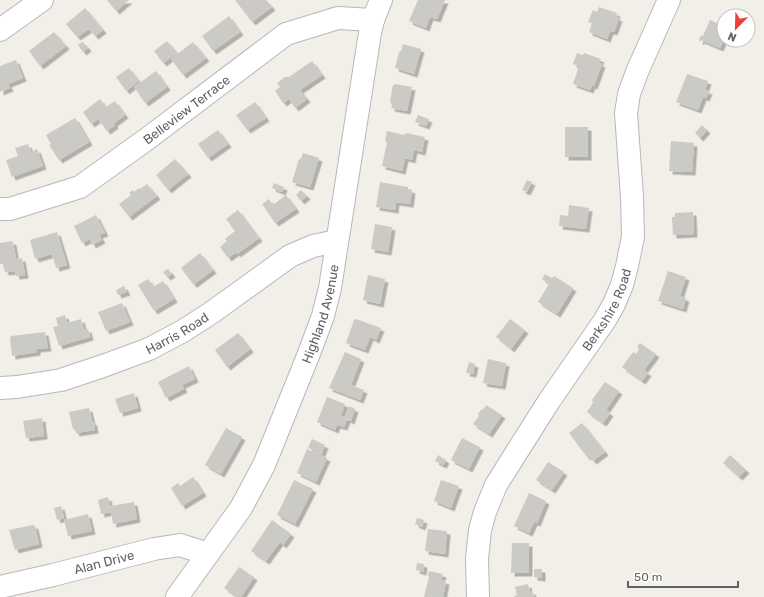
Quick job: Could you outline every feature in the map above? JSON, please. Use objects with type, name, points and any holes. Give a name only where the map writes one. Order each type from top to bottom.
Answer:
[{"type":"street","points":[[0,30],[42,0]]},
{"type":"street","name":"Highland Avenue","points":[[177,597],[241,508],[264,465],[286,412],[322,316],[330,288],[361,87],[373,20],[381,0]]},
{"type":"street","name":"Berkshire Road","points":[[478,597],[477,559],[480,530],[485,512],[496,485],[549,401],[605,320],[622,285],[633,237],[632,197],[626,113],[629,94],[637,72],[669,0]]},
{"type":"street","name":"Belleview Terrace","points":[[0,209],[10,209],[80,187],[147,139],[286,34],[338,18],[373,20]]},
{"type":"street","name":"Harris Road","points":[[0,388],[17,387],[61,380],[149,349],[211,313],[290,256],[313,246],[337,241]]},
{"type":"street","name":"Alan Drive","points":[[0,587],[154,549],[180,545],[208,554]]},
{"type":"building","points":[[107,0],[129,0],[116,11]]},
{"type":"building","points":[[235,0],[266,0],[272,7],[252,22]]},
{"type":"building","points":[[418,0],[445,0],[437,19],[430,17],[426,28],[409,21]]},
{"type":"building","points":[[599,7],[617,13],[616,17],[619,18],[614,32],[610,31],[607,39],[589,32],[592,23],[588,22],[593,10],[597,12]]},
{"type":"building","points":[[85,8],[103,30],[95,36],[89,29],[77,37],[66,24]]},
{"type":"building","points":[[229,16],[240,32],[213,51],[202,36]]},
{"type":"building","points":[[710,20],[716,23],[716,46],[701,40],[700,42],[699,40],[701,35],[703,36]]},
{"type":"building","points":[[54,32],[66,46],[40,66],[29,51]]},
{"type":"building","points":[[167,41],[177,53],[163,63],[154,51]]},
{"type":"building","points":[[82,42],[88,48],[83,52],[78,45]]},
{"type":"building","points":[[193,42],[206,58],[183,75],[171,59]]},
{"type":"building","points":[[403,44],[421,49],[414,74],[395,68],[399,52],[401,51]]},
{"type":"building","points":[[577,53],[583,55],[584,53],[601,59],[599,63],[602,64],[594,86],[592,85],[590,90],[573,84],[579,66],[573,64]]},
{"type":"building","points":[[16,60],[23,78],[8,84],[10,88],[0,92],[0,66]]},
{"type":"building","points":[[312,61],[322,75],[300,90],[307,99],[295,108],[289,99],[283,103],[275,91],[280,87],[277,83],[285,77],[289,77]]},
{"type":"building","points":[[129,68],[139,81],[126,91],[116,77]]},
{"type":"building","points":[[156,71],[167,87],[145,103],[134,87]]},
{"type":"building","points":[[687,74],[708,81],[705,90],[709,91],[706,98],[703,97],[698,110],[676,102]]},
{"type":"building","points":[[396,84],[412,87],[407,111],[391,108],[392,105],[390,101],[393,85]]},
{"type":"building","points":[[100,99],[106,107],[115,101],[125,115],[114,123],[115,125],[107,131],[98,119],[91,124],[83,112]]},
{"type":"building","points":[[255,102],[266,118],[247,130],[236,115]]},
{"type":"building","points":[[418,115],[429,119],[426,126],[415,122]]},
{"type":"building","points":[[75,118],[89,142],[59,160],[49,145],[51,144],[46,135]]},
{"type":"building","points":[[702,125],[707,130],[700,138],[695,133]]},
{"type":"building","points":[[565,127],[588,127],[588,157],[565,157]]},
{"type":"building","points":[[218,130],[228,144],[208,158],[198,144]]},
{"type":"building","points":[[387,131],[404,135],[406,133],[425,137],[422,152],[414,150],[412,160],[405,158],[402,171],[382,166],[387,143],[385,141]]},
{"type":"building","points":[[671,141],[694,143],[692,172],[669,171]]},
{"type":"building","points":[[28,144],[31,152],[37,149],[43,166],[12,177],[6,160],[18,156],[15,148]]},
{"type":"building","points":[[303,153],[319,158],[310,187],[292,182],[299,159],[301,159]]},
{"type":"building","points":[[175,159],[188,174],[168,190],[156,175]]},
{"type":"building","points":[[527,180],[532,182],[527,192],[522,190]]},
{"type":"building","points":[[380,182],[408,187],[408,189],[412,190],[410,204],[396,202],[395,210],[376,207]]},
{"type":"building","points":[[274,183],[284,187],[282,192],[272,188]]},
{"type":"building","points":[[147,184],[157,196],[129,217],[119,204],[131,195],[129,193],[133,190],[134,192]]},
{"type":"building","points":[[301,190],[307,196],[301,201],[296,195]]},
{"type":"building","points":[[286,195],[296,209],[275,223],[262,204],[269,199],[273,205]]},
{"type":"building","points":[[569,205],[589,208],[586,229],[559,226],[560,215],[568,216]]},
{"type":"building","points":[[238,210],[259,238],[237,254],[236,252],[228,258],[220,247],[227,241],[225,239],[235,231],[226,219]]},
{"type":"building","points":[[693,212],[694,234],[673,235],[672,217],[675,217],[675,213]]},
{"type":"building","points":[[96,215],[105,233],[99,235],[102,240],[92,245],[90,239],[82,243],[74,226]]},
{"type":"building","points":[[375,224],[392,227],[388,252],[371,249]]},
{"type":"building","points":[[57,232],[67,265],[56,268],[52,254],[35,259],[30,240]]},
{"type":"building","points":[[12,241],[16,259],[22,258],[25,275],[16,276],[15,271],[5,272],[3,264],[0,264],[0,243]]},
{"type":"building","points":[[200,253],[213,270],[193,284],[181,268]]},
{"type":"building","points":[[168,269],[172,274],[167,277],[163,272]]},
{"type":"building","points":[[668,271],[686,277],[680,296],[686,298],[683,309],[658,301]]},
{"type":"building","points":[[545,274],[552,278],[554,276],[573,288],[557,314],[538,302],[549,284],[542,279]]},
{"type":"building","points":[[368,275],[385,279],[380,304],[363,300]]},
{"type":"building","points":[[148,279],[153,287],[163,281],[174,299],[154,311],[138,285]]},
{"type":"building","points":[[124,286],[127,292],[118,295],[116,290]]},
{"type":"building","points":[[122,303],[130,322],[106,331],[98,312]]},
{"type":"building","points":[[65,315],[67,323],[81,319],[84,330],[88,329],[90,337],[59,346],[53,327],[58,326],[56,318]]},
{"type":"building","points":[[356,319],[381,328],[376,340],[370,337],[365,350],[346,343],[354,320]]},
{"type":"building","points":[[510,319],[525,330],[511,349],[496,337]]},
{"type":"building","points":[[45,332],[48,348],[37,349],[37,352],[12,356],[11,336]]},
{"type":"building","points":[[238,333],[250,349],[227,367],[215,350]]},
{"type":"building","points":[[640,343],[656,354],[644,370],[648,373],[642,381],[622,367],[633,352],[636,354],[639,349],[637,346]]},
{"type":"building","points":[[345,352],[361,359],[351,385],[364,390],[360,400],[329,388]]},
{"type":"building","points":[[488,359],[506,363],[502,386],[483,383]]},
{"type":"building","points":[[469,362],[475,364],[473,374],[466,373]]},
{"type":"building","points":[[189,366],[195,379],[182,385],[184,389],[166,398],[158,382]]},
{"type":"building","points":[[605,382],[619,391],[606,410],[610,413],[603,423],[587,412],[593,403],[592,400]]},
{"type":"building","points":[[134,393],[138,408],[120,413],[115,399]]},
{"type":"building","points":[[327,397],[345,404],[341,416],[345,417],[349,406],[355,409],[351,421],[347,419],[344,427],[337,425],[335,430],[317,422]]},
{"type":"building","points":[[486,405],[502,415],[489,434],[473,424],[479,416],[478,414]]},
{"type":"building","points":[[89,408],[95,430],[76,433],[73,429],[69,412]]},
{"type":"building","points":[[42,418],[44,436],[26,438],[23,421]]},
{"type":"building","points":[[582,423],[605,452],[593,461],[589,456],[587,457],[569,433]]},
{"type":"building","points":[[226,428],[242,437],[221,474],[205,465]]},
{"type":"building","points":[[462,438],[480,447],[469,469],[451,460]]},
{"type":"building","points":[[312,439],[325,445],[321,455],[327,458],[316,482],[297,473],[307,449],[315,453],[316,451],[308,448]]},
{"type":"building","points":[[438,455],[446,460],[443,465],[435,461]]},
{"type":"building","points":[[730,455],[746,470],[739,477],[723,463]]},
{"type":"building","points":[[548,462],[564,472],[552,490],[536,480]]},
{"type":"building","points":[[193,477],[203,493],[182,506],[171,488],[178,483],[180,486]]},
{"type":"building","points":[[294,480],[313,489],[295,524],[277,515]]},
{"type":"building","points":[[441,480],[459,486],[451,508],[434,501]]},
{"type":"building","points":[[529,493],[546,501],[537,523],[534,522],[529,533],[514,526]]},
{"type":"building","points":[[108,497],[110,506],[134,502],[137,519],[113,524],[111,512],[101,514],[98,500]]},
{"type":"building","points":[[61,506],[64,518],[57,520],[54,508]]},
{"type":"building","points":[[88,514],[92,531],[68,536],[64,520]]},
{"type":"building","points":[[417,518],[424,520],[422,527],[415,524]]},
{"type":"building","points":[[272,520],[291,534],[283,545],[280,542],[266,561],[251,551]]},
{"type":"building","points":[[33,525],[35,526],[39,544],[15,550],[9,530]]},
{"type":"building","points":[[428,529],[447,532],[445,554],[425,551]]},
{"type":"building","points":[[512,543],[529,543],[529,573],[511,573]]},
{"type":"building","points":[[417,563],[424,564],[423,572],[416,570]]},
{"type":"building","points":[[239,567],[254,577],[241,597],[238,597],[224,588]]},
{"type":"building","points":[[534,569],[542,569],[542,578],[534,577]]},
{"type":"building","points":[[429,571],[443,574],[441,580],[446,581],[443,597],[424,597]]},
{"type":"building","points":[[528,584],[530,592],[532,591],[534,597],[514,597],[517,595],[515,587]]}]
